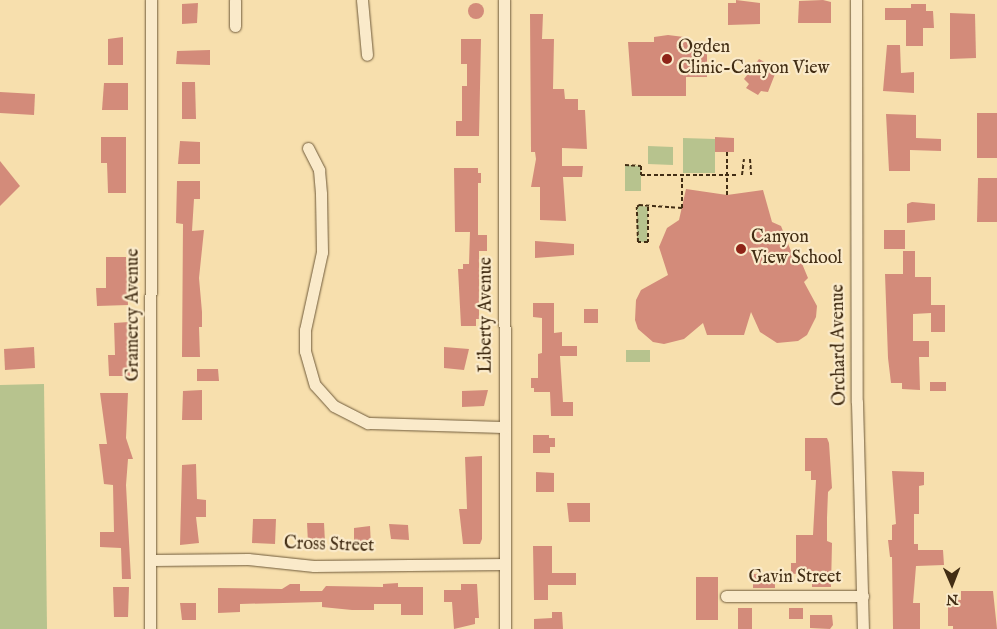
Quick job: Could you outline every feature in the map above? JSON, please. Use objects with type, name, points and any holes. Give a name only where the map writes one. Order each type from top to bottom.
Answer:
[{"type":"street","name":"Gramercy Avenue","points":[[150,629],[152,560],[151,0]]},
{"type":"street","points":[[235,0],[235,26]]},
{"type":"street","points":[[362,0],[367,54]]},
{"type":"street","name":"Liberty Avenue","points":[[504,0],[505,629]]},
{"type":"street","name":"Orchard Avenue","points":[[856,0],[857,402],[863,629]]},
{"type":"street","points":[[308,148],[319,170],[321,194],[322,252],[305,330],[305,350],[315,385],[334,406],[368,423],[505,427]]},
{"type":"street","name":"Cross Street","points":[[152,560],[248,559],[314,566],[505,564]]},
{"type":"street","name":"Gavin Street","points":[[726,596],[863,596]]},
{"type":"path","points":[[727,152],[727,195]]},
{"type":"path","points":[[742,175],[744,159]]},
{"type":"path","points":[[750,160],[751,175]]},
{"type":"path","points":[[625,166],[641,166],[641,175],[736,175]]},
{"type":"path","points":[[648,207],[648,242],[638,242],[637,207],[648,207],[682,208],[682,175]]},
{"type":"green space","points":[[683,138],[715,139],[715,173],[683,173]]},
{"type":"green space","points":[[648,146],[673,147],[673,165],[648,164]]},
{"type":"green space","points":[[625,165],[641,166],[641,191],[625,191]]},
{"type":"green space","points":[[637,205],[648,207],[647,243],[637,241]]},
{"type":"green space","points":[[626,350],[650,350],[650,362],[626,362]]},
{"type":"green space","points":[[44,384],[47,629],[0,629],[0,385]]},
{"type":"building","points":[[736,0],[760,3],[760,24],[728,25],[728,3],[736,3]]},
{"type":"building","points":[[823,0],[831,2],[831,23],[798,23],[799,1]]},
{"type":"building","points":[[198,3],[197,23],[182,24],[182,4]]},
{"type":"building","points":[[473,3],[479,3],[484,8],[482,17],[473,19],[468,14],[468,8]]},
{"type":"building","points":[[911,4],[926,4],[926,11],[933,11],[934,28],[923,28],[923,46],[906,46],[906,20],[885,20],[885,8],[911,8]]},
{"type":"building","points":[[950,13],[975,14],[976,58],[950,59]]},
{"type":"building","points":[[530,14],[543,14],[542,39],[554,39],[553,89],[564,89],[565,99],[578,99],[578,110],[585,110],[587,149],[562,148],[562,166],[583,166],[582,177],[563,177],[566,221],[540,220],[540,187],[531,187],[536,159],[535,152],[531,152]]},
{"type":"building","name":"Ogden Clinic-Canyon View","points":[[668,35],[684,37],[684,42],[707,42],[707,77],[686,77],[686,96],[632,96],[628,42],[654,42],[654,37]]},
{"type":"building","points":[[123,37],[123,65],[108,65],[108,39]]},
{"type":"building","points":[[461,39],[481,39],[479,136],[456,136],[456,121],[462,121],[462,86],[467,86],[467,64],[461,64]]},
{"type":"building","points":[[887,45],[900,45],[901,73],[914,72],[914,93],[883,91]]},
{"type":"building","points":[[210,50],[210,65],[176,64],[177,51]]},
{"type":"building","points":[[759,59],[777,69],[768,92],[761,91],[758,95],[746,88],[749,84],[744,79]]},
{"type":"building","points":[[182,82],[195,82],[196,119],[182,119]]},
{"type":"building","points":[[104,83],[128,83],[128,110],[102,110]]},
{"type":"building","points":[[0,92],[35,94],[34,115],[0,113]]},
{"type":"building","points":[[977,113],[997,113],[997,158],[977,158]]},
{"type":"building","points":[[886,114],[916,115],[916,138],[941,139],[941,151],[910,150],[910,171],[889,171]]},
{"type":"building","points":[[101,137],[126,137],[126,193],[108,193],[107,163],[101,163]]},
{"type":"building","points":[[715,137],[734,138],[734,152],[715,152]]},
{"type":"building","points":[[180,141],[200,142],[200,164],[178,164]]},
{"type":"building","points":[[0,161],[20,186],[0,206]]},
{"type":"building","points":[[454,168],[478,168],[478,173],[481,173],[481,183],[478,183],[478,235],[487,235],[487,251],[479,251],[479,319],[476,319],[476,326],[461,326],[458,269],[463,269],[463,264],[469,264],[470,232],[455,232]]},
{"type":"building","points":[[978,178],[997,178],[997,222],[977,222]]},
{"type":"building","points":[[177,181],[200,181],[200,199],[194,199],[192,231],[204,230],[199,278],[202,312],[202,327],[199,327],[200,357],[182,357],[183,224],[176,223]]},
{"type":"building","name":"Canyon View School","points":[[686,189],[727,195],[763,190],[772,222],[781,226],[793,256],[798,254],[808,278],[804,282],[817,306],[816,317],[807,335],[798,341],[777,343],[760,332],[751,312],[744,335],[707,335],[703,323],[684,339],[664,344],[653,342],[638,329],[635,320],[636,300],[641,290],[668,275],[659,247],[667,228],[679,220]]},
{"type":"building","points":[[912,202],[935,204],[935,220],[907,223],[907,204]]},
{"type":"building","points":[[884,230],[905,230],[905,249],[884,249]]},
{"type":"building","points":[[535,241],[574,244],[574,255],[535,258]]},
{"type":"building","points":[[903,251],[915,251],[915,277],[931,277],[931,305],[945,305],[945,332],[931,332],[931,313],[913,314],[913,341],[929,341],[929,357],[919,357],[920,390],[902,389],[902,383],[891,383],[888,358],[885,274],[903,274]]},
{"type":"building","points":[[106,257],[126,257],[128,305],[97,306],[96,288],[106,288]]},
{"type":"building","points":[[533,303],[554,303],[554,333],[562,332],[562,346],[577,346],[577,356],[560,356],[563,402],[573,402],[573,416],[551,416],[550,392],[534,392],[534,388],[531,388],[531,378],[538,378],[538,354],[542,353],[542,318],[533,317]]},
{"type":"building","points":[[584,309],[598,309],[598,323],[584,323]]},
{"type":"building","points":[[129,322],[130,376],[109,376],[108,355],[115,355],[114,323]]},
{"type":"building","points":[[34,347],[35,368],[5,370],[4,349]]},
{"type":"building","points":[[444,347],[469,349],[464,370],[444,368]]},
{"type":"building","points":[[197,369],[218,369],[219,381],[197,381]]},
{"type":"building","points":[[930,382],[946,382],[946,391],[930,391]]},
{"type":"building","points":[[202,390],[202,420],[182,420],[183,391]]},
{"type":"building","points":[[488,390],[484,406],[462,407],[462,391]]},
{"type":"building","points":[[100,393],[128,393],[126,438],[133,459],[128,459],[126,485],[131,579],[122,579],[121,548],[100,547],[100,532],[114,532],[113,485],[104,484],[99,444],[107,444]]},
{"type":"building","points":[[533,435],[549,435],[549,438],[555,438],[555,447],[550,447],[550,453],[533,453]]},
{"type":"building","points":[[805,438],[827,438],[829,443],[832,488],[828,492],[827,541],[832,543],[831,587],[812,587],[812,573],[791,574],[791,563],[796,563],[796,535],[813,535],[816,480],[811,480],[811,471],[805,471]]},
{"type":"building","points":[[482,456],[482,539],[480,544],[463,544],[459,509],[467,509],[465,457]]},
{"type":"building","points":[[196,464],[197,499],[206,500],[206,517],[196,517],[199,543],[180,545],[182,465]]},
{"type":"building","points":[[892,471],[924,472],[924,485],[919,486],[919,514],[914,514],[914,544],[918,544],[918,550],[943,550],[944,565],[916,566],[913,603],[920,603],[920,629],[893,629],[892,557],[890,557],[888,540],[892,540],[892,525],[896,524]]},
{"type":"building","points":[[536,472],[554,473],[554,492],[536,492]]},
{"type":"building","points":[[567,503],[590,503],[590,522],[569,522]]},
{"type":"building","points":[[253,519],[276,519],[275,544],[252,543]]},
{"type":"building","points":[[307,523],[324,523],[325,542],[308,543]]},
{"type":"building","points":[[389,524],[408,525],[409,540],[391,539]]},
{"type":"building","points":[[370,526],[371,546],[354,545],[354,528]]},
{"type":"building","points":[[533,546],[552,546],[552,573],[576,573],[576,585],[548,585],[548,600],[534,600]]},
{"type":"building","points":[[775,573],[775,588],[753,588],[753,574]]},
{"type":"building","points":[[696,577],[718,577],[718,620],[696,620]]},
{"type":"building","points":[[398,583],[398,587],[423,587],[423,615],[401,615],[401,604],[374,604],[374,610],[352,610],[322,607],[322,602],[240,604],[240,612],[218,613],[218,588],[282,589],[290,584],[300,584],[300,591],[322,591],[326,586],[383,587],[383,584]]},
{"type":"building","points":[[461,584],[477,584],[479,618],[475,618],[475,624],[454,629],[452,602],[444,602],[444,590],[461,590]]},
{"type":"building","points":[[113,587],[129,587],[128,617],[114,617]]},
{"type":"building","points":[[961,591],[993,591],[997,629],[953,629],[953,626],[948,626],[948,599],[961,600]]},
{"type":"building","points":[[180,603],[196,603],[196,620],[182,620]]},
{"type":"building","points":[[738,608],[752,608],[752,629],[738,629]]},
{"type":"building","points":[[789,608],[803,608],[803,619],[789,619]]},
{"type":"building","points":[[552,612],[562,612],[563,629],[534,629],[534,619],[552,618]]},
{"type":"building","points":[[810,615],[832,615],[833,625],[830,629],[810,628]]},
{"type":"place","name":"Ogden Clinic-Canyon View","points":[[667,59]]},
{"type":"place","name":"Canyon View School","points":[[741,249]]}]
